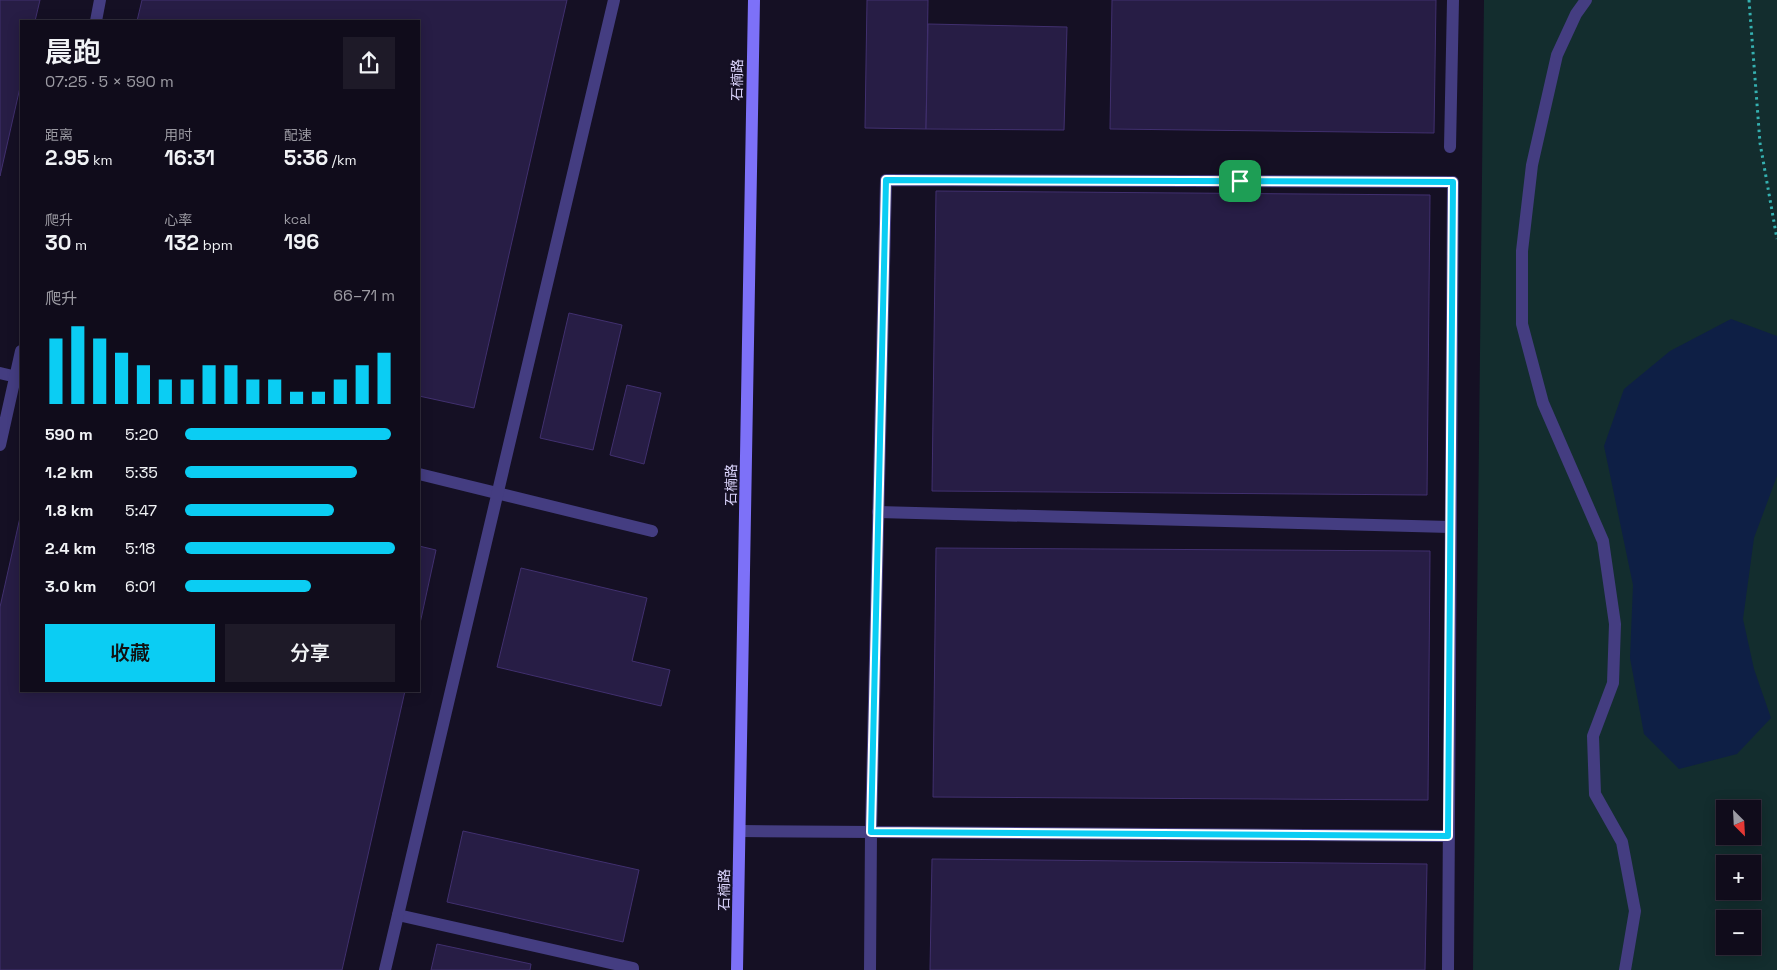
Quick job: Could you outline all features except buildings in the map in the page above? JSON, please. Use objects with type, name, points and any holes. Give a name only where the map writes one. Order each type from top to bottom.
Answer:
[{"type":"street","name":"石楠路","points":[[737,970],[754,0]]},
{"type":"lane","points":[[96,20],[100,0]]},
{"type":"lane","points":[[385,970],[614,0]]},
{"type":"lane","points":[[1450,147],[1453,0]]},
{"type":"lane","points":[[1586,0],[1576,14],[1557,55],[1532,165],[1522,251],[1522,324],[1544,403],[1603,541],[1615,624],[1613,683],[1593,736],[1595,794],[1622,842],[1635,911],[1625,970]]},
{"type":"lane","points":[[870,970],[871,832],[886,180],[1453,182],[1448,970]]},
{"type":"lane","points":[[0,445],[18,377],[20,360]]},
{"type":"lane","points":[[0,373],[18,377]]},
{"type":"lane","points":[[420,474],[652,532]]},
{"type":"lane","points":[[878,512],[1450,527]]},
{"type":"lane","points":[[740,831],[1448,836]]},
{"type":"lane","points":[[398,915],[633,968],[634,970]]},
{"type":"path","points":[[1749,0],[1760,143],[1777,238]]},
{"type":"green space","points":[[1484,0],[1777,0],[1777,970],[1473,970]]},
{"type":"water","points":[[1731,319],[1777,336],[1777,476],[1754,538],[1743,619],[1754,669],[1771,718],[1737,754],[1679,769],[1644,734],[1630,658],[1633,585],[1604,446],[1624,389],[1670,351]]},
{"type":"route","points":[[886,180],[1240,181],[1453,182],[1448,836],[871,832],[886,180]]}]
